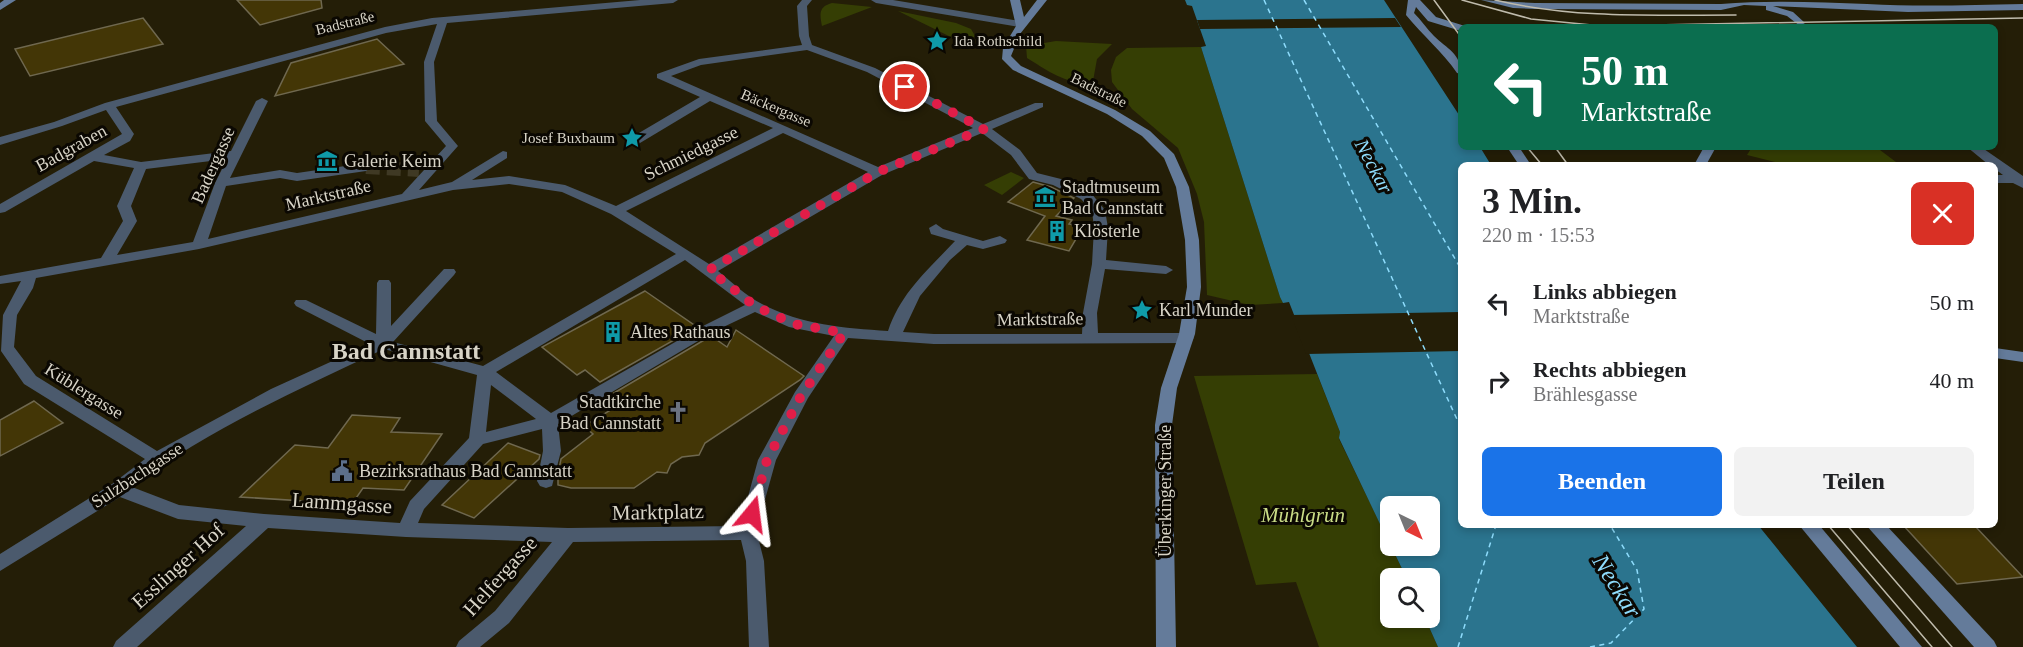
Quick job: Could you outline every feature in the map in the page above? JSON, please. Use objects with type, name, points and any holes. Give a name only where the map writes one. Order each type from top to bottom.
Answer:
[{"type":"main road","points":[[0,7],[11,0]]},
{"type":"main road","points":[[1015,0],[1020,24]]},
{"type":"main road","name":"Badstraße","points":[[1042,0],[1020,24],[1007,48],[1006,57],[1011,63],[1133,125],[1162,147],[1172,159],[1189,216],[1194,273],[1186,338]]},
{"type":"main road","points":[[1458,27],[1429,17],[1414,0],[1409,12],[1426,33],[1449,52],[1458,66]]},
{"type":"main road","points":[[1486,0],[1517,6],[1769,8],[1790,14],[1798,24]]},
{"type":"main road","points":[[1721,7],[1744,2],[1908,9],[2023,7]]},
{"type":"main road","points":[[1799,24],[1798,16],[1803,9],[1820,6]]},
{"type":"main road","name":"Überkinger Straße","points":[[1166,647],[1163,431],[1165,405],[1186,338]]},
{"type":"main road","points":[[1998,353],[2023,357]]},
{"type":"main road","points":[[1812,528],[1912,647]]},
{"type":"main road","points":[[1878,528],[1988,647]]},
{"type":"street","name":"Badstraße","points":[[0,141],[58,124],[109,105],[367,34],[443,20],[673,0]]},
{"type":"street","points":[[807,0],[802,6],[804,36],[808,47],[844,59],[896,82],[984,129],[1016,153],[1033,176],[1057,182],[1086,196],[1098,210],[1101,228],[1099,264],[1090,313],[1090,338]]},
{"type":"street","points":[[876,0],[1020,24]]},
{"type":"street","points":[[405,198],[425,170],[452,146],[431,121],[430,57],[443,20]]},
{"type":"street","name":"Bäckergasse","points":[[808,47],[699,62],[661,76],[783,128],[878,172]]},
{"type":"street","name":"Badstraße","points":[[0,131],[142,93],[173,87]]},
{"type":"street","points":[[632,143],[708,97]]},
{"type":"street","name":"Badergasse","points":[[200,245],[222,183],[262,101]]},
{"type":"street","name":"Badgraben","points":[[0,209],[126,138],[128,134],[109,105]]},
{"type":"street","points":[[709,270],[878,172],[1039,105]]},
{"type":"street","name":"Schmiedgasse","points":[[616,211],[783,128]]},
{"type":"street","points":[[1977,150],[1994,162]]},
{"type":"street","points":[[93,157],[141,166],[236,154]]},
{"type":"street","points":[[453,186],[503,155]]},
{"type":"street","points":[[1998,165],[2021,181]]},
{"type":"street","points":[[105,262],[130,221],[124,206],[141,166]]},
{"type":"street","name":"Marktstraße","points":[[222,183],[280,174],[297,177],[366,167]]},
{"type":"street","points":[[1998,179],[2021,181]]},
{"type":"street","name":"Marktstraße","points":[[0,280],[200,245],[453,186],[510,180],[565,189],[616,211],[686,254],[755,306],[794,324],[844,333],[934,339],[1186,338]]},
{"type":"street","points":[[936,228],[936,231],[983,245],[1000,240]]},
{"type":"street","points":[[894,336],[897,323],[908,303],[945,257],[951,254],[962,240]]},
{"type":"street","points":[[485,372],[686,254]]},
{"type":"street","points":[[1099,264],[1166,270]]},
{"type":"street","points":[[383,344],[449,272]]},
{"type":"street","name":"Küblergasse","points":[[29,276],[26,288],[10,315],[6,347],[30,380],[157,459]]},
{"type":"street","points":[[383,344],[384,283]]},
{"type":"street","points":[[302,303],[383,344],[485,372],[550,421],[552,452],[546,481]]},
{"type":"street","points":[[405,530],[416,506],[477,440],[550,421],[710,328],[755,306]]},
{"type":"street","points":[[759,647],[755,561],[748,533],[767,460],[801,396],[844,333]]},
{"type":"street","name":"Sulzbachgasse","points":[[0,563],[118,489],[157,459],[277,393],[383,344]]},
{"type":"street","points":[[477,440],[485,372]]},
{"type":"street","name":"Lammgasse","points":[[118,489],[178,512],[264,521],[405,530],[568,535]]},
{"type":"street","name":"Esslinger Hof","points":[[123,647],[264,521]]},
{"type":"street","name":"Marktplatz","points":[[568,535],[748,533]]},
{"type":"street","name":"Helfergasse","points":[[466,647],[502,617],[568,535]]},
{"type":"green space","points":[[832,3],[872,7],[822,26],[822,9]]},
{"type":"green space","points":[[898,11],[956,23],[971,29],[975,36],[970,42],[961,42]]},
{"type":"green space","points":[[1056,41],[1112,44],[1097,59],[1093,81],[1075,82],[1050,72],[1027,58],[1026,46]]},
{"type":"green space","points":[[1201,47],[1283,303],[1250,305],[1207,295],[1204,222],[1197,194],[1178,148],[1132,109],[1112,82],[1111,70],[1116,57],[1127,48]]},
{"type":"green space","points":[[1750,150],[1880,150],[1896,162],[1775,162],[1747,155]]},
{"type":"green space","points":[[1011,172],[1024,178],[1002,195],[984,185]]},
{"type":"green space","name":"Mühlgrün","points":[[1317,374],[1340,432],[1339,439],[1380,523],[1380,556],[1396,556],[1402,568],[1380,568],[1380,628],[1429,628],[1438,647],[1319,647],[1296,582],[1256,585],[1194,376]]},
{"type":"water","name":"Neckar","points":[[1185,0],[1384,0],[1458,113],[1458,150],[1482,150],[1489,162],[1458,162],[1458,528],[1760,528],[1857,647],[1438,647],[1429,628],[1440,628],[1440,568],[1402,568],[1396,556],[1440,556],[1440,496],[1380,496],[1380,524],[1339,438],[1340,432],[1289,302],[1283,303],[1280,297],[1201,47],[1206,46],[1192,6],[1187,5]]},
{"type":"pier","points":[[1395,18],[1401,27],[1200,29],[1197,20]]},
{"type":"pier","points":[[1458,312],[1458,351],[1306,354],[1291,315]]},
{"type":"building","points":[[237,0],[321,0],[322,8],[260,25]]},
{"type":"building","points":[[143,18],[163,44],[30,76],[15,49]]},
{"type":"building","points":[[377,39],[404,64],[275,96],[291,63]]},
{"type":"building","points":[[1033,182],[1051,187],[1074,198],[1056,216],[1072,220],[1069,224],[1083,227],[1069,251],[1027,240],[1045,216],[1008,202]]},
{"type":"building","name":"Altes Rathaus","points":[[645,291],[697,327],[600,382],[585,370],[577,375],[542,347]]},
{"type":"building","name":"Stadtkirche Bad Cannstatt","points":[[736,330],[804,376],[705,443],[699,455],[682,457],[671,464],[667,473],[657,472],[634,488],[571,488],[558,485],[561,459],[593,434],[584,426],[624,402],[614,393],[711,336],[727,347]]},
{"type":"building","points":[[34,401],[63,423],[0,456],[0,420]]},
{"type":"building","name":"Bezirksrathaus Bad Cannstatt","points":[[352,415],[400,418],[391,432],[442,434],[404,490],[363,488],[352,504],[240,497],[295,445],[328,448]]},
{"type":"building","points":[[508,443],[540,455],[539,459],[474,518],[442,505]]},
{"type":"building","points":[[1906,528],[1977,528],[2023,577],[1957,584]]},
{"type":"ferry route","points":[[1264,0],[1458,421]]},
{"type":"ferry route","points":[[1304,0],[1458,264]]},
{"type":"ferry route","points":[[1458,647],[1495,528]]},
{"type":"ferry route","points":[[1590,647],[1611,643],[1644,609],[1637,570],[1612,528]]},
{"type":"tunnel","points":[[366,167],[419,170]]},
{"type":"tram line","points":[[1434,0],[1458,33]]},
{"type":"tram line","points":[[1462,0],[1531,19],[1582,24]]},
{"type":"tram line","points":[[1495,0],[1585,13],[1736,15]]},
{"type":"tram line","points":[[1707,24],[2023,18]]},
{"type":"tram line","points":[[1530,150],[1540,162]]},
{"type":"tram line","points":[[1557,150],[1566,162]]},
{"type":"tram line","points":[[1831,528],[1932,647]]},
{"type":"tram line","points":[[1850,528],[1952,647]]},
{"type":"place","name":"Ida Rothschild","points":[[937,41]]},
{"type":"place","name":"Josef Buxbaum","points":[[632,138]]},
{"type":"place","name":"Galerie Keim","points":[[327,161]]},
{"type":"place","name":"Stadtmuseum Bad Cannstatt","points":[[1045,197]]},
{"type":"place","name":"Klösterle","points":[[1057,231]]},
{"type":"place","name":"Karl Munder","points":[[1142,310]]},
{"type":"place","name":"Altes Rathaus","points":[[613,332]]},
{"type":"place","name":"Stadtkirche Bad Cannstatt","points":[[678,412]]},
{"type":"place","name":"Bezirksrathaus Bad Cannstatt","points":[[342,471]]},
{"type":"district","name":"Bad Cannstatt","points":[[406,351]]},
{"type":"route","points":[[752,514],[767,460],[801,396],[844,333],[794,324],[755,306],[709,270],[878,172],[984,129],[905,87]]}]
